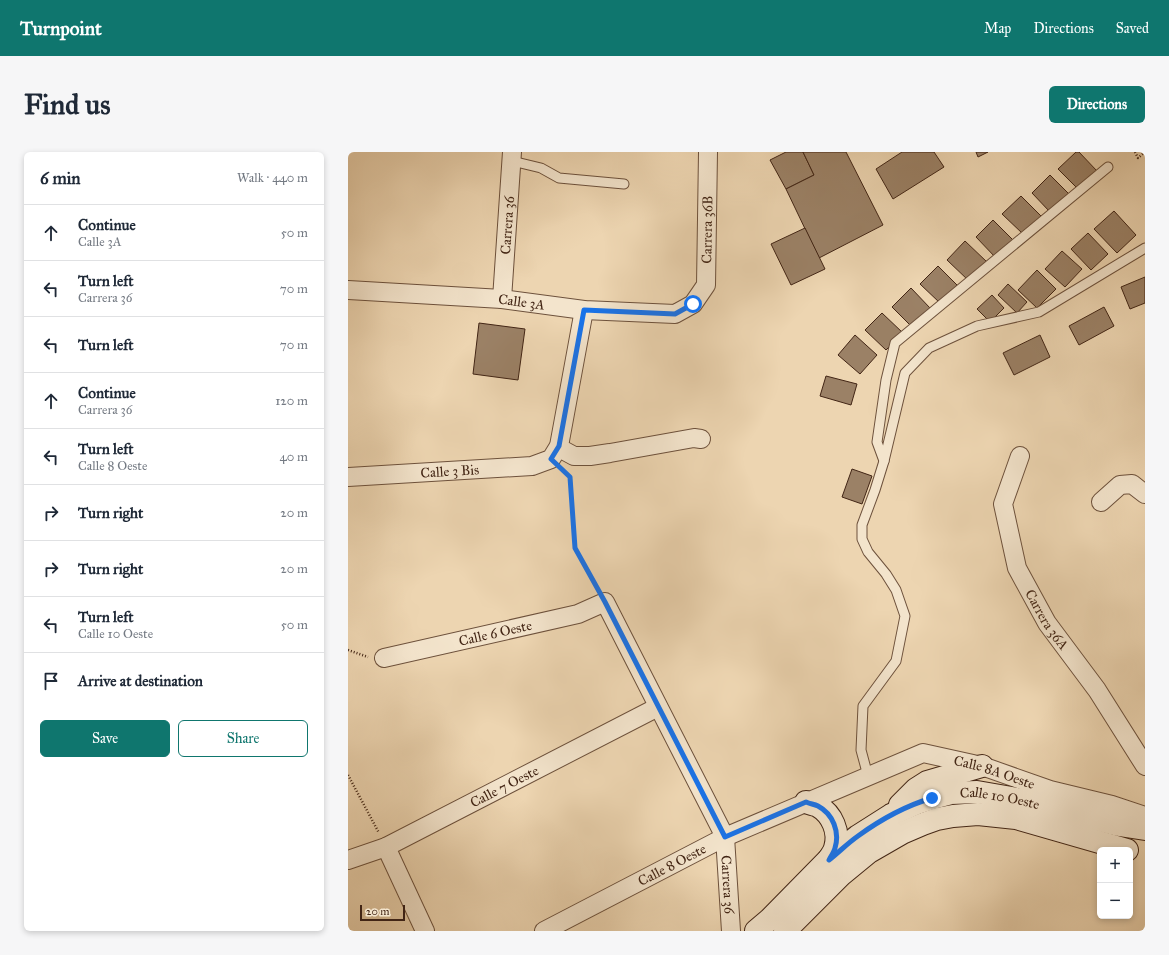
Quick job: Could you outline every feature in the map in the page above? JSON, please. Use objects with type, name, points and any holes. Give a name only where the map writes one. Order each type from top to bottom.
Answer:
[{"type":"main road","points":[[891,815],[908,796],[927,782],[982,766]]},
{"type":"main road","name":"Calle 10 Oeste","points":[[756,931],[829,860],[858,836],[891,815],[932,798],[951,794],[977,792],[1017,799],[1119,825],[1145,830]]},
{"type":"main road","points":[[806,802],[818,806],[827,814],[834,824],[837,836],[835,849],[829,860]]},
{"type":"main road","name":"Calle 10 Oeste","points":[[785,931],[841,875],[869,852],[902,833],[937,819],[978,814],[1016,818],[1118,847]]},
{"type":"main road","name":"Calle 10 Oeste","points":[[1133,851],[1145,854]]},
{"type":"street","name":"Carrera 36B","points":[[693,304],[706,285],[708,152]]},
{"type":"street","name":"Carrera 36","points":[[502,299],[512,157]]},
{"type":"street","name":"Calle 3A","points":[[348,290],[502,299],[584,310],[675,314],[693,304]]},
{"type":"street","points":[[555,453],[584,310]]},
{"type":"street","points":[[555,453],[563,450],[574,456],[590,456],[694,438],[701,439]]},
{"type":"street","name":"Calle 3 Bis","points":[[348,477],[532,466],[555,453]]},
{"type":"street","name":"Carrera 36A","points":[[1020,456],[1003,504],[1016,568],[1047,623],[1097,690],[1145,766]]},
{"type":"street","points":[[1101,502],[1120,485],[1132,484],[1145,494]]},
{"type":"street","name":"Carrera 36","points":[[605,602],[725,837],[731,931]]},
{"type":"street","name":"Calle 6 Oeste","points":[[384,658],[578,614],[605,602]]},
{"type":"street","name":"Calle 7 Oeste","points":[[348,860],[386,846],[658,707]]},
{"type":"street","name":"Calle 8A Oeste","points":[[868,776],[923,753],[982,766],[1050,790],[1112,805],[1145,816]]},
{"type":"street","name":"Calle 8 Oeste","points":[[544,931],[725,837],[868,776]]},
{"type":"street","points":[[386,846],[426,931]]},
{"type":"lane","points":[[512,157],[541,168],[558,178],[624,184]]},
{"type":"lane","points":[[884,461],[877,442],[886,380],[895,343],[1108,167]]},
{"type":"lane","points":[[868,776],[861,750],[863,706],[896,661],[905,616],[896,590],[886,574],[868,552],[862,539],[862,525],[884,461],[905,373],[929,348],[977,326],[1039,312],[1145,248]]},
{"type":"path","points":[[1135,152],[1138,158],[1145,152]]},
{"type":"path","points":[[555,453],[570,477],[575,548],[605,602]]},
{"type":"path","points":[[348,650],[366,657],[384,658]]},
{"type":"path","points":[[348,775],[386,846]]},
{"type":"building","points":[[786,152],[803,152],[814,175],[786,189],[770,160]]},
{"type":"building","points":[[803,152],[846,152],[883,225],[819,258],[786,189],[814,175]]},
{"type":"building","points":[[902,152],[934,152],[944,167],[893,199],[876,169]]},
{"type":"building","points":[[976,152],[988,152],[978,157]]},
{"type":"building","points":[[1076,152],[1079,152],[1097,171],[1078,189],[1058,169]]},
{"type":"building","points":[[1050,175],[1069,194],[1050,212],[1032,193]]},
{"type":"building","points":[[1021,196],[1041,216],[1023,234],[1002,214]]},
{"type":"building","points":[[1114,211],[1136,235],[1117,253],[1094,229]]},
{"type":"building","points":[[993,220],[1014,241],[996,258],[976,237]]},
{"type":"building","points":[[805,228],[825,269],[791,285],[771,244]]},
{"type":"building","points":[[1088,233],[1108,254],[1091,270],[1071,249]]},
{"type":"building","points":[[965,241],[987,262],[969,281],[947,260]]},
{"type":"building","points":[[1062,251],[1082,269],[1065,287],[1045,269]]},
{"type":"building","points":[[938,266],[957,285],[940,303],[920,284]]},
{"type":"building","points":[[1037,270],[1056,289],[1037,308],[1018,290]]},
{"type":"building","points":[[1145,277],[1145,303],[1130,309],[1121,287]]},
{"type":"building","points":[[1008,284],[1027,302],[1017,313],[998,295]]},
{"type":"building","points":[[911,288],[930,308],[912,327],[892,307]]},
{"type":"building","points":[[992,295],[1004,308],[990,322],[977,309]]},
{"type":"building","points":[[1104,307],[1114,326],[1079,345],[1069,326]]},
{"type":"building","points":[[882,313],[903,333],[886,350],[865,330]]},
{"type":"building","points":[[479,323],[525,329],[518,380],[473,374]]},
{"type":"building","points":[[855,335],[877,355],[860,374],[838,355]]},
{"type":"building","points":[[1040,335],[1050,357],[1014,375],[1003,353]]},
{"type":"building","points":[[826,376],[857,384],[851,405],[820,396]]},
{"type":"building","points":[[852,469],[872,476],[862,504],[842,497]]},
{"type":"route","points":[[693,304],[675,314],[584,310],[559,446],[551,459],[570,477],[575,548],[605,602],[725,837],[806,802],[818,806],[827,814],[834,824],[837,836],[835,849],[829,860],[858,836],[891,815],[932,798]]}]
